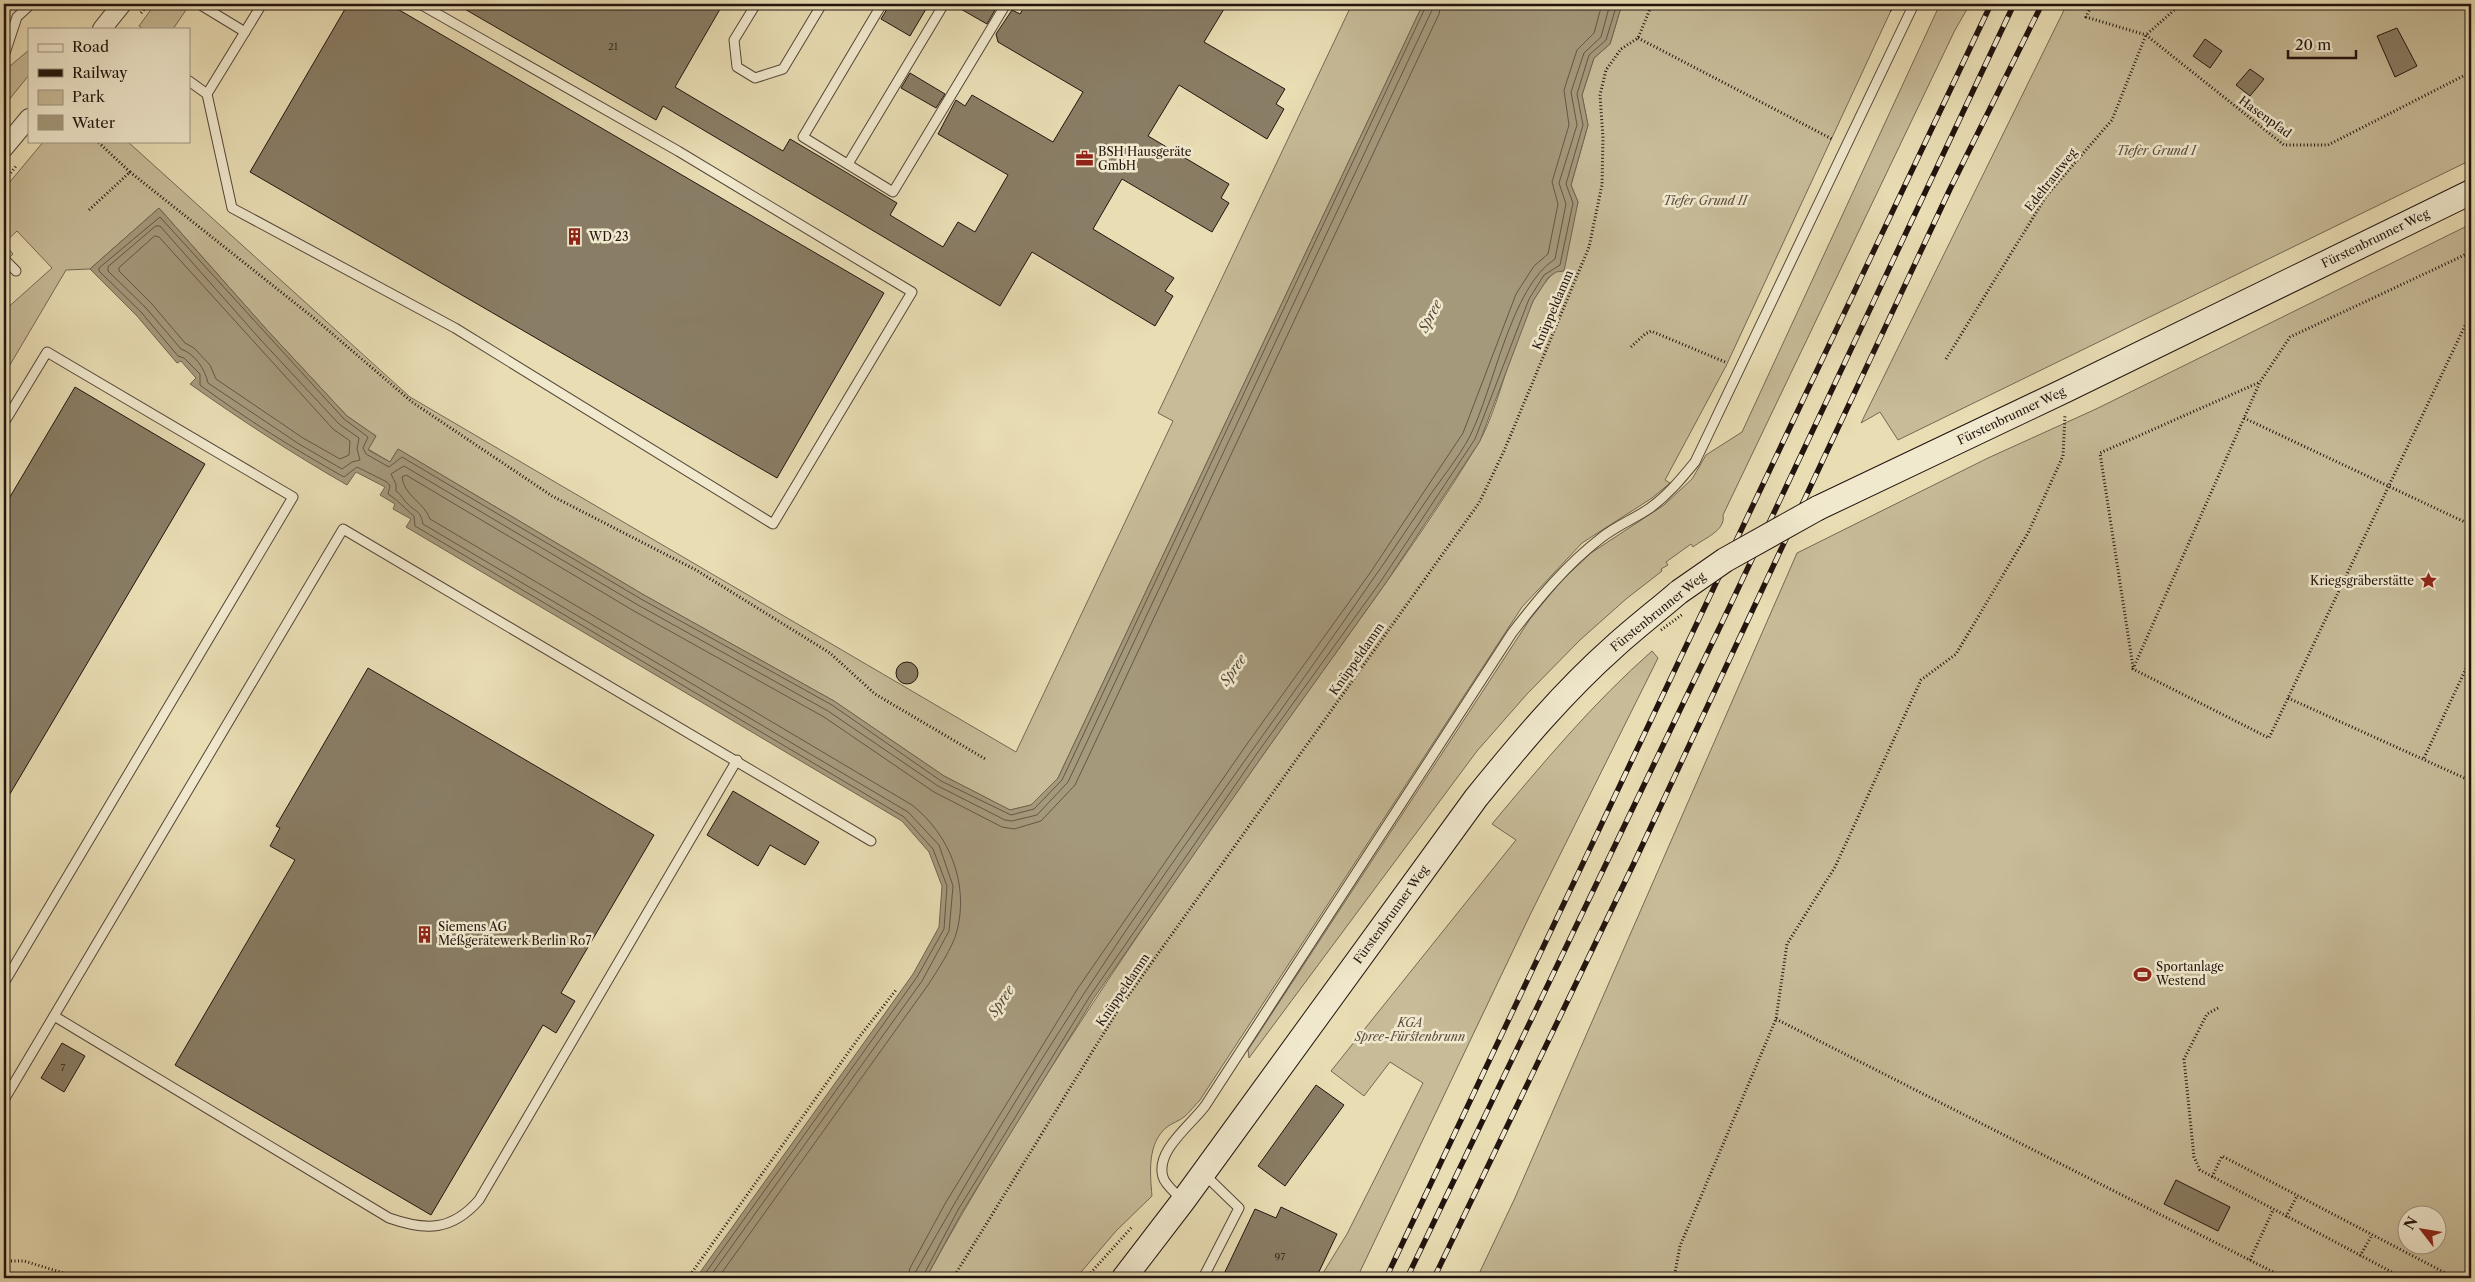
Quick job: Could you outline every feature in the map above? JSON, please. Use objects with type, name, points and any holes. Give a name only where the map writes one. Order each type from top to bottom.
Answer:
[{"type":"main road","name":"Fürstenbrunner Weg","points":[[1124,1278],[1183,1201],[1418,875],[1514,751],[1614,646],[1679,592],[1725,560],[1818,508],[2066,390],[2471,192]]},
{"type":"street","points":[[109,26],[122,4]]},
{"type":"street","points":[[4,148],[28,119]]},
{"type":"lane","points":[[4,56],[17,17],[31,4]]},
{"type":"lane","points":[[199,4],[245,32]]},
{"type":"lane","points":[[207,94],[262,4]]},
{"type":"lane","points":[[190,82],[207,94],[232,208],[455,328],[773,524],[912,292],[678,150],[420,4]]},
{"type":"lane","points":[[756,4],[734,40],[737,67],[755,78],[783,69],[822,4]]},
{"type":"lane","points":[[882,4],[803,137],[893,192],[1006,4]]},
{"type":"lane","points":[[848,164],[944,4]]},
{"type":"lane","points":[[1183,1201],[1163,1178],[1162,1162],[1169,1146],[1194,1122],[1206,1106],[1512,633],[1538,598],[1568,565],[1602,537],[1650,508],[1676,485],[1695,462],[1914,4]]},
{"type":"lane","points":[[4,259],[16,272]]},
{"type":"lane","points":[[4,423],[47,352],[293,496],[4,982]]},
{"type":"lane","points":[[4,1100],[343,529],[737,760],[871,841]]},
{"type":"lane","points":[[54,1016],[389,1218],[410,1225],[434,1227],[452,1222],[468,1213],[479,1200],[737,760]]},
{"type":"lane","points":[[1203,1173],[1239,1208],[1203,1278]]},
{"type":"path","points":[[1652,4],[1638,38],[1846,146]]},
{"type":"path","name":"Hasenpfad","points":[[2092,4],[2086,17],[2146,36],[2284,145],[2328,145],[2471,72]]},
{"type":"path","points":[[2146,36],[2181,4]]},
{"type":"path","name":"Edeltrautweg","points":[[1946,358],[2046,195],[2112,120],[2146,36]]},
{"type":"path","name":"Knüppeldamm","points":[[953,1278],[1118,1010],[1479,503],[1504,451],[1589,247],[1602,186],[1603,138],[1600,96],[1606,70],[1621,49],[1638,38]]},
{"type":"path","points":[[98,142],[130,172],[315,319],[412,402],[552,496],[696,570],[830,653],[875,694],[987,760]]},
{"type":"path","points":[[89,210],[130,172]]},
{"type":"path","points":[[2133,669],[2260,382],[2290,337],[2471,252]]},
{"type":"path","points":[[2133,669],[2269,738],[2471,312]]},
{"type":"path","points":[[1631,347],[1645,334],[1651,331],[1658,332],[1740,368]]},
{"type":"path","points":[[2133,669],[2100,453],[2260,382]]},
{"type":"path","points":[[1674,1278],[1680,1246],[1776,1019],[1787,944],[1835,867],[1921,680],[1956,654],[2032,525],[2063,456],[2066,390]]},
{"type":"path","points":[[2244,418],[2471,525]]},
{"type":"path","points":[[2424,758],[2471,658]]},
{"type":"path","points":[[2288,698],[2471,780]]},
{"type":"path","points":[[688,1278],[860,1036],[896,990]]},
{"type":"path","points":[[2218,1008],[2207,1014],[2184,1059],[2194,1157],[2200,1170],[2403,1278]]},
{"type":"path","points":[[1776,1019],[2285,1278]]},
{"type":"path","points":[[2212,1177],[2222,1156],[2456,1278]]},
{"type":"path","points":[[2286,1217],[2297,1196]]},
{"type":"path","points":[[2250,1260],[2272,1210]]},
{"type":"path","points":[[2360,1256],[2372,1235]]},
{"type":"path","points":[[4,1261],[24,1261],[80,1278]]},
{"type":"path","points":[[2445,1278],[2447,1274]]},
{"type":"green space","points":[[155,4],[188,7],[174,28],[142,28],[139,26]]},
{"type":"green space","points":[[1352,4],[1423,4],[1058,778],[1031,805],[1010,810],[944,776],[834,701],[644,595],[398,449],[390,462],[368,449],[376,436],[347,416],[267,330],[159,208],[90,269],[66,270],[4,375],[4,311],[52,268],[17,231],[4,243],[4,189],[43,142],[128,142],[410,397],[1016,752],[1173,421],[1158,413]]},
{"type":"green space","name":"Tiefer Grund II","points":[[1622,4],[1894,4],[1726,366],[1665,480],[1670,483],[1652,498],[1582,543],[1522,607],[1200,1100],[1184,1117],[1169,1126],[1156,1141],[1151,1159],[1152,1196],[1116,1231],[1076,1278],[926,1278],[1004,1143],[1130,947],[1290,716],[1427,524],[1478,444],[1496,403],[1521,328],[1542,286],[1556,271],[1578,202],[1571,185],[1588,125],[1582,95],[1594,58],[1610,44]]},
{"type":"green space","points":[[1940,4],[1970,4],[1955,30],[1723,515],[1723,521],[1718,530],[1693,547],[1691,544],[1666,562],[1668,565],[1661,569],[1662,571],[1626,599],[1580,640],[1527,694],[1477,751],[1249,1058],[1248,1050],[1530,619],[1561,581],[1591,553],[1664,505],[1692,479],[1706,455],[1742,432]]},
{"type":"green space","name":"Tiefer Grund I","points":[[2067,4],[2471,4],[2471,160],[1898,440],[1880,412],[1861,423]]},
{"type":"green space","points":[[28,51],[28,76],[4,106],[4,71]]},
{"type":"green space","points":[[2471,224],[2471,1278],[1477,1278],[1514,1200],[1797,553],[1988,458],[2096,409]]},
{"type":"green space","points":[[4,243],[13,254],[9,258],[4,252]]},
{"type":"green space","name":"KGA Spree-Fürstenbrunn","points":[[1652,651],[1658,658],[1530,915],[1357,1278],[1320,1278],[1347,1234],[1423,1083],[1390,1062],[1364,1096],[1331,1071],[1516,840],[1492,824],[1549,756],[1609,691]]},
{"type":"water","name":"Spree","points":[[1423,4],[1622,4],[1610,44],[1594,58],[1582,95],[1588,125],[1571,185],[1578,202],[1564,271],[1556,272],[1548,278],[1533,301],[1480,441],[1385,584],[1094,998],[962,1212],[926,1278],[696,1278],[913,974],[939,927],[942,886],[929,852],[902,821],[406,527],[411,519],[393,509],[395,504],[380,495],[385,487],[356,472],[347,485],[248,424],[190,384],[196,378],[181,361],[177,363],[137,316],[90,269],[159,208],[267,330],[347,416],[376,436],[368,450],[390,462],[398,449],[644,595],[834,701],[944,776],[1010,810],[1031,805],[1058,778]]},
{"type":"building","name":"WD 23","points":[[348,4],[389,4],[884,293],[777,478],[250,172]]},
{"type":"building","name":"BSH Hausgeräte GmbH","points":[[456,4],[723,4],[675,87],[783,151],[790,139],[834,165],[897,203],[890,215],[943,247],[958,222],[975,232],[1008,175],[938,134],[956,100],[965,106],[972,95],[1053,142],[1083,92],[998,42],[996,34],[1012,10],[1020,14],[1026,4],[1227,4],[1204,42],[1285,89],[1276,104],[1284,109],[1267,139],[1179,85],[1148,136],[1229,184],[1221,198],[1229,203],[1212,232],[1122,179],[1093,229],[1174,278],[1165,291],[1173,296],[1155,326],[1032,252],[1000,306],[663,106],[656,120]]},
{"type":"building","points":[[890,4],[929,4],[910,36],[881,19]]},
{"type":"building","points":[[952,4],[985,4],[995,10],[987,24]]},
{"type":"building","points":[[2397,28],[2417,66],[2395,77],[2377,36]]},
{"type":"building","points":[[2205,39],[2222,51],[2210,68],[2193,56]]},
{"type":"building","points":[[2250,69],[2264,79],[2250,96],[2236,85]]},
{"type":"building","points":[[910,73],[945,94],[936,108],[901,88]]},
{"type":"building","points":[[75,387],[205,464],[4,804],[4,507]]},
{"type":"building","points":[[903,662],[911,662],[918,669],[918,677],[911,684],[903,684],[896,677],[896,669]]},
{"type":"building","name":"Siemens AG Meßgerätewerk Berlin Ro7","points":[[368,668],[654,835],[561,993],[575,1001],[556,1033],[543,1025],[431,1215],[175,1065],[295,860],[270,846],[280,828],[276,826]]},
{"type":"building","points":[[733,791],[819,842],[805,865],[770,845],[758,866],[707,835]]},
{"type":"building","points":[[62,1043],[85,1056],[64,1092],[41,1078]]},
{"type":"building","points":[[1316,1085],[1344,1105],[1285,1186],[1258,1166]]},
{"type":"building","points":[[2176,1180],[2230,1207],[2218,1231],[2164,1204]]},
{"type":"building","points":[[1281,1207],[1337,1234],[1316,1278],[1222,1278],[1255,1209],[1276,1218]]},
{"type":"railway","points":[[1386,1278],[1991,4]]},
{"type":"railway","points":[[1407,1278],[1728,610],[2014,4]]},
{"type":"railway","points":[[1434,1278],[1634,863],[1950,189],[2042,4]]},
{"type":"place","name":"BSH Hausgeräte GmbH","points":[[1084,159]]},
{"type":"place","name":"WD 23","points":[[575,237]]},
{"type":"place","name":"Kriegsgräberstätte","points":[[2428,581]]},
{"type":"place","name":"Siemens AG Meßgerätewerk Berlin Ro7","points":[[424,934]]},
{"type":"place","name":"Sportanlage Westend","points":[[2142,974]]}]
